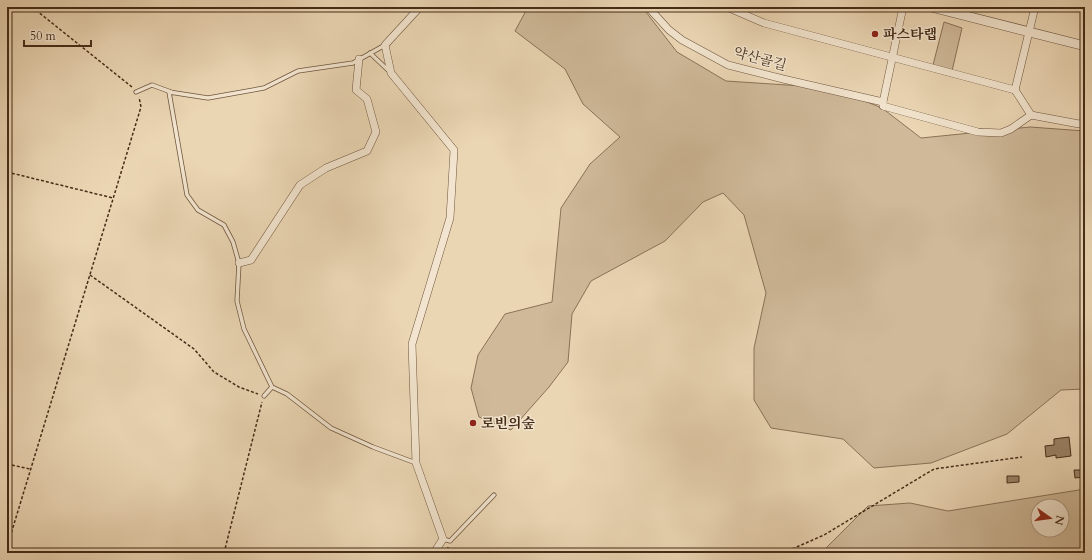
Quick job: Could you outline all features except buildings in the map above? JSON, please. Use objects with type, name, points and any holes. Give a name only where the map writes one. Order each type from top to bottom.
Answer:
[{"type":"street","points":[[420,7],[385,45],[391,74],[454,150],[450,218],[412,344],[416,462],[443,539],[434,553]]},
{"type":"street","name":"약산골길","points":[[648,7],[669,30],[682,40],[728,65],[883,102],[883,106],[978,132],[1001,133],[1011,129],[1031,115]]},
{"type":"street","points":[[727,7],[764,23],[1015,90],[1031,115],[1079,124],[1085,122]]},
{"type":"street","points":[[883,102],[904,7]]},
{"type":"street","points":[[931,7],[1085,46]]},
{"type":"street","points":[[1015,90],[1035,7]]},
{"type":"street","points":[[239,263],[251,260],[300,186],[326,168],[367,151],[376,132],[367,99],[356,90],[359,59]]},
{"type":"lane","points":[[385,45],[353,63],[298,71],[264,88],[208,98],[169,92],[187,195],[198,210],[224,225],[234,242],[239,263],[237,301],[244,329],[272,387],[287,394],[331,428],[373,447],[416,462]]},
{"type":"lane","points":[[370,53],[391,74]]},
{"type":"lane","points":[[136,92],[152,85],[174,93]]},
{"type":"lane","points":[[264,396],[272,387]]},
{"type":"lane","points":[[443,539],[450,541],[494,495]]},
{"type":"path","points":[[7,547],[141,107],[138,95],[132,87],[32,7]]},
{"type":"path","points":[[7,172],[113,198]]},
{"type":"path","points":[[89,274],[194,350],[214,372],[239,387],[264,396],[224,553]]},
{"type":"path","points":[[783,553],[824,535],[934,469],[1022,457]]},
{"type":"path","points":[[7,464],[30,469]]},
{"type":"shaded area","points":[[528,7],[642,7],[677,52],[726,81],[832,88],[882,108],[921,138],[1030,127],[1085,131],[1085,389],[1061,390],[1007,434],[931,463],[874,468],[843,439],[771,428],[754,400],[754,348],[766,293],[744,215],[723,193],[703,202],[665,241],[591,281],[572,314],[568,362],[549,387],[511,430],[479,417],[471,388],[478,355],[505,314],[552,302],[561,208],[590,164],[620,137],[583,104],[565,69],[515,31]]},
{"type":"shaded area","points":[[944,22],[962,28],[952,71],[933,65]]},
{"type":"shaded area","points":[[1085,489],[1085,553],[821,553],[868,506],[910,503],[948,511]]},
{"type":"place","name":"파스타랩","points":[[875,34]]},
{"type":"place","name":"로빈의숲","points":[[473,423]]}]
